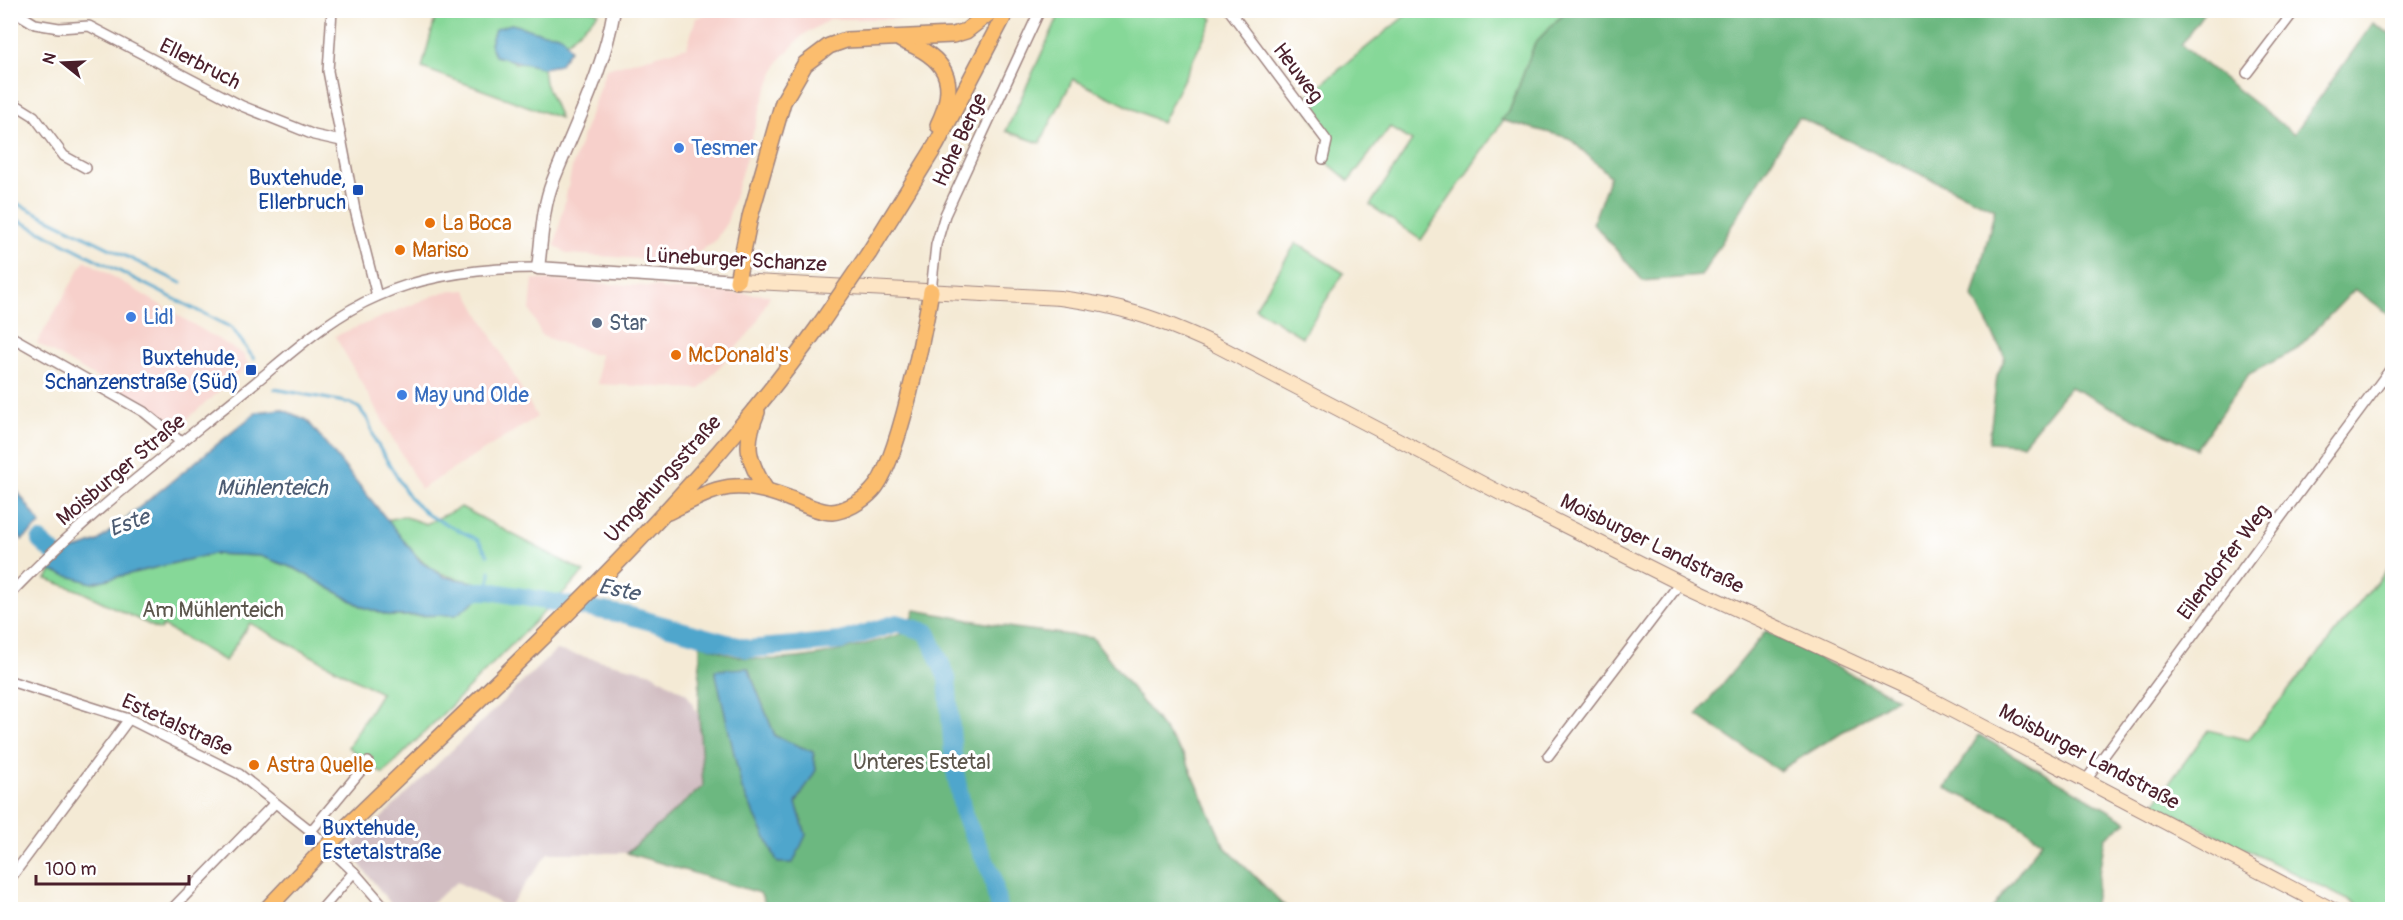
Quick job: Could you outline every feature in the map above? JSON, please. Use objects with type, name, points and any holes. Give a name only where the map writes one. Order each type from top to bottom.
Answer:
[{"type":"main road","points":[[737,281],[763,169],[783,102],[796,78],[812,57],[829,46],[846,40],[898,39],[960,33],[984,20],[993,10]]},
{"type":"main road","name":"Umgehungsstraße","points":[[266,909],[662,515],[762,401],[821,323],[901,203],[970,85],[1007,10]]},
{"type":"main road","points":[[898,39],[931,54],[943,71],[948,87],[947,103],[941,119],[901,203]]},
{"type":"main road","name":"Lüneburger Schanze","points":[[737,281],[931,291]]},
{"type":"main road","points":[[662,515],[711,490],[732,485],[766,490],[811,507],[832,512],[854,504],[873,490],[890,459],[905,408],[918,362],[931,291]]},
{"type":"main road","name":"Moisburger Landstraße","points":[[931,291],[1104,304],[1164,321],[1214,344],[1508,498],[1680,583],[1916,691],[2332,909]]},
{"type":"main road","points":[[762,401],[752,425],[748,444],[751,464],[766,490]]},
{"type":"street","name":"Ellerbruch","points":[[12,10],[35,24],[59,28],[89,26],[242,106],[314,135],[341,141]]},
{"type":"street","points":[[332,10],[328,71],[341,141],[377,296]]},
{"type":"street","points":[[538,268],[542,228],[553,180],[603,55],[614,10]]},
{"type":"street","name":"Hohe Berge","points":[[931,291],[936,245],[945,214],[1041,10]]},
{"type":"street","name":"Heuweg","points":[[1229,10],[1327,141],[1323,159]]},
{"type":"street","points":[[2247,73],[2295,10]]},
{"type":"street","points":[[10,101],[34,116],[64,156],[86,168]]},
{"type":"street","name":"Lüneburger Schanze","points":[[377,296],[436,278],[498,268],[538,268],[737,281]]},
{"type":"street","name":"Moisburger Straße","points":[[10,594],[64,542],[180,442],[330,323],[377,296]]},
{"type":"street","points":[[10,336],[144,412],[180,442]]},
{"type":"street","name":"Eilendorfer Weg","points":[[2086,780],[2392,367]]},
{"type":"street","points":[[1548,756],[1680,583]]},
{"type":"street","name":"Estetalstraße","points":[[10,681],[129,718],[238,774],[311,831],[354,872],[387,909]]},
{"type":"street","points":[[10,879],[129,718]]},
{"type":"street","points":[[311,831],[368,762]]},
{"type":"street","points":[[171,909],[274,804]]},
{"type":"street","points":[[321,909],[354,872]]},
{"type":"shaded area","points":[[723,10],[967,11],[953,16],[923,19],[831,19],[803,35],[779,61],[764,96],[727,222],[715,241],[692,257],[659,260],[568,254],[555,246],[573,164],[606,69],[687,47],[696,18]]},
{"type":"shaded area","points":[[85,260],[243,354],[249,365],[179,426],[37,343]]},
{"type":"shaded area","points":[[533,279],[770,295],[755,326],[700,389],[598,384],[600,354],[592,354],[542,336],[530,310]]},
{"type":"shaded area","points":[[466,290],[537,417],[421,489],[335,336],[443,292]]},
{"type":"shaded area","points":[[556,650],[649,672],[687,694],[699,716],[703,786],[627,853],[548,853],[508,908],[457,882],[424,909],[395,909],[348,850]]},
{"type":"green space","points":[[592,10],[599,13],[567,42],[556,35],[540,33],[511,24],[514,63],[532,64],[543,68],[545,83],[560,118],[422,68],[437,11]]},
{"type":"green space","points":[[1061,11],[1203,11],[1213,19],[1162,123],[1073,79],[1040,143],[1006,131]]},
{"type":"green space","points":[[1411,11],[1566,11],[1535,43],[1509,112],[1421,240],[1370,205],[1412,141],[1390,127],[1349,181],[1323,159],[1327,141],[1302,100]]},
{"type":"green space","points":[[1566,11],[2205,11],[2181,45],[2294,134],[2373,23],[2392,35],[2392,316],[2355,289],[2296,350],[2249,374],[2196,449],[2070,387],[2023,444],[1989,442],[1997,376],[2005,357],[1973,297],[1995,209],[1798,117],[1701,276],[1643,281],[1593,223],[1610,176],[1569,138],[1501,120],[1509,112],[1535,43]]},
{"type":"green space","points":[[1296,243],[1344,273],[1302,337],[1255,308]]},
{"type":"green space","name":"Am Mühlenteich","points":[[461,507],[584,572],[383,774],[348,747],[381,693],[250,623],[225,661],[163,626],[160,630],[80,591],[46,579],[52,571],[92,583],[212,554],[261,556],[296,569],[363,607],[390,616],[456,615],[489,585],[452,577],[429,567],[387,520],[403,516],[426,524]]},
{"type":"green space","points":[[2388,568],[2392,570],[2392,909],[2366,909],[2154,804],[2208,730],[2248,740]]},
{"type":"green space","name":"Unteres Estetal","points":[[915,610],[1014,628],[1093,638],[1185,757],[1224,846],[1288,909],[768,909],[760,893],[627,853],[703,786],[699,716],[700,644],[740,657],[783,659],[825,654],[908,632]],"holes":[[[748,668],[775,736],[813,752],[816,769],[796,803],[806,835]]]},
{"type":"green space","points":[[1766,631],[1897,698],[1779,771],[1697,715]]},
{"type":"green space","points":[[1979,735],[2127,821],[2105,838],[2093,909],[1992,909],[2042,841],[2008,817],[1945,788]]},
{"type":"water","points":[[511,24],[561,36],[570,50],[559,65],[543,68],[495,56],[490,44],[495,29]]},
{"type":"water","name":"Mühlenteich","points":[[281,409],[307,420],[421,562],[445,577],[490,585],[489,591],[456,615],[390,616],[363,607],[296,569],[260,556],[212,554],[92,583],[48,570],[71,547],[74,550],[98,541],[257,412]]},
{"type":"water","points":[[10,481],[41,524],[22,540],[11,523]]},
{"type":"water","points":[[748,668],[775,736],[813,752],[816,770],[796,803],[806,835],[793,863],[778,863],[742,789],[715,670]]},
{"type":"waterway","points":[[10,200],[181,283]]},
{"type":"waterway","points":[[10,216],[232,328],[254,359]]},
{"type":"waterway","points":[[275,389],[350,403],[359,408],[368,420],[376,442],[409,497],[428,515],[478,540],[488,555]]},
{"type":"waterway","name":"Este","points":[[40,541],[65,563],[80,561]]},
{"type":"waterway","points":[[489,591],[490,571]]},
{"type":"waterway","name":"Este","points":[[465,591],[489,591],[627,615],[748,649],[841,641],[897,623],[927,632],[947,678],[954,766],[964,816],[992,875],[999,910]]},
{"type":"place","name":"Tesmer","points":[[679,148]]},
{"type":"place","name":"Buxtehude, Ellerbruch","points":[[358,190]]},
{"type":"place","name":"La Boca","points":[[430,223]]},
{"type":"place","name":"Mariso","points":[[400,250]]},
{"type":"place","name":"Lidl","points":[[131,317]]},
{"type":"place","name":"Star","points":[[597,323]]},
{"type":"place","name":"McDonald's","points":[[676,355]]},
{"type":"place","name":"Buxtehude, Schanzenstraße (Süd)","points":[[251,370]]},
{"type":"place","name":"May und Olde","points":[[402,395]]},
{"type":"place","name":"Astra Quelle","points":[[254,765]]},
{"type":"place","name":"Buxtehude, Estetalstraße","points":[[310,840]]}]
